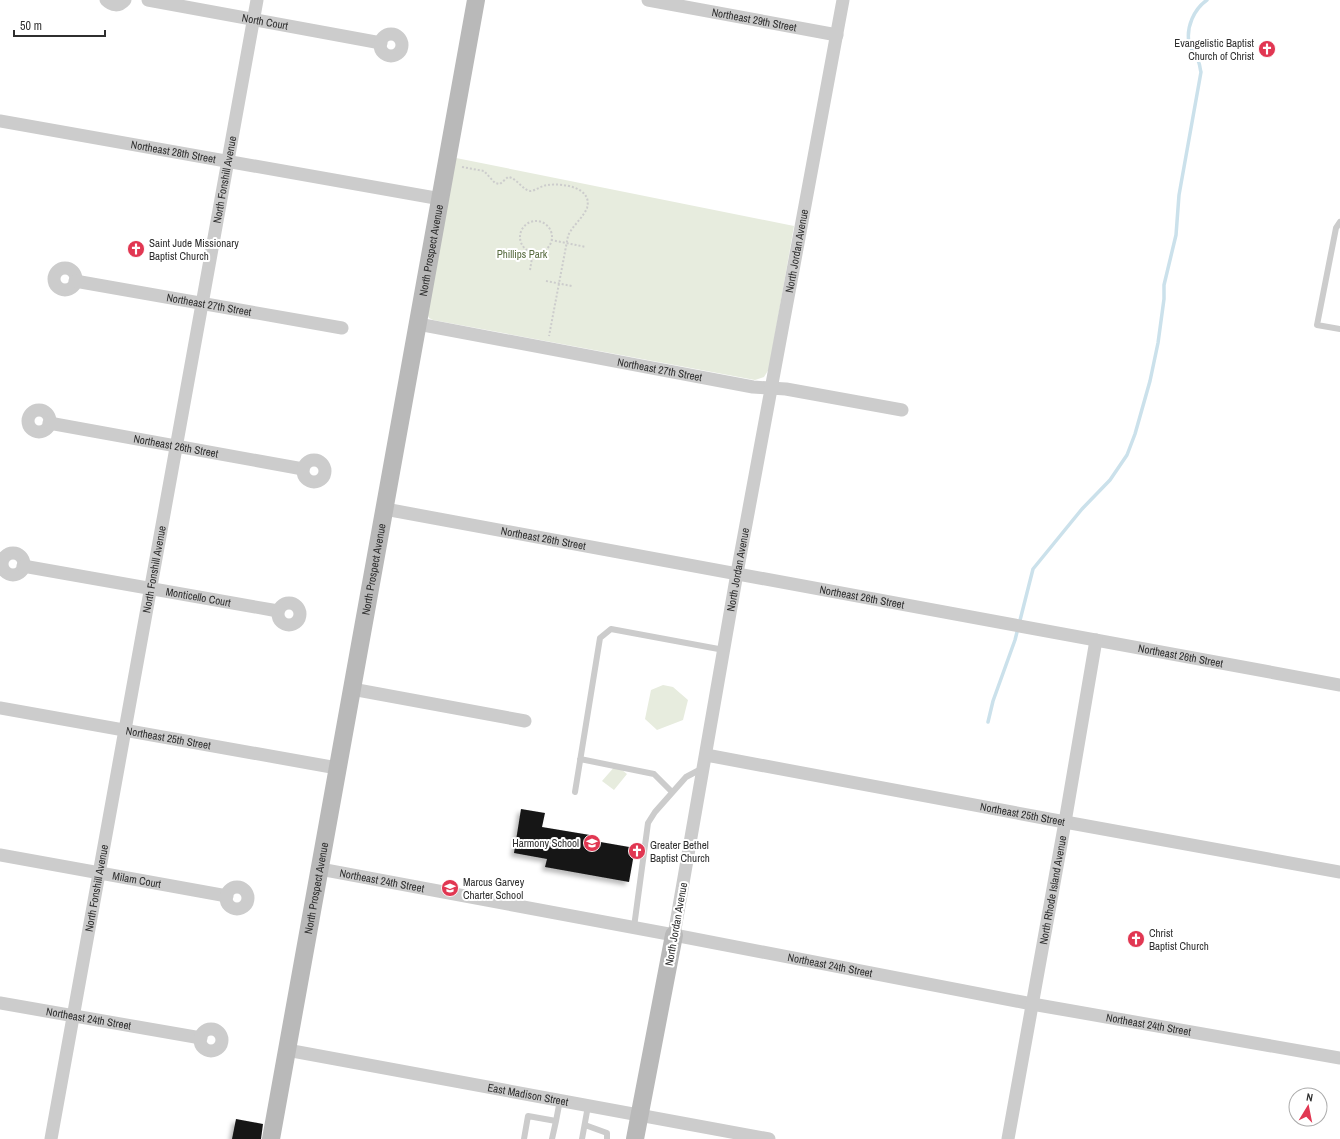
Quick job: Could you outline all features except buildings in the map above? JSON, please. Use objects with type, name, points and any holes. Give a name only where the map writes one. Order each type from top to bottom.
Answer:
[{"type":"street","points":[[106,0],[109,3],[116,5],[125,0]]},
{"type":"street","name":"North Court","points":[[148,0],[381,43]]},
{"type":"street","name":"North Fonshill Avenue","points":[[51,1139],[257,0]]},
{"type":"street","name":"North Prospect Avenue","points":[[271,1139],[476,0]]},
{"type":"street","name":"Northeast 29th Street","points":[[648,0],[837,35]]},
{"type":"street","name":"North Jordan Avenue","points":[[635,1139],[674,935],[737,573],[843,0]]},
{"type":"street","name":"Northeast 28th Street","points":[[0,121],[441,199]]},
{"type":"street","name":"Northeast 27th Street","points":[[75,281],[342,328]]},
{"type":"street","name":"Northeast 27th Street","points":[[418,324],[753,387],[786,389],[902,410]]},
{"type":"street","name":"Northeast 26th Street","points":[[49,423],[303,470]]},
{"type":"street","name":"Northeast 26th Street","points":[[385,509],[1340,684]]},
{"type":"street","name":"Monticello Court","points":[[23,566],[278,611]]},
{"type":"street","name":"North Rhode Island Avenue","points":[[1008,1139],[1096,640]]},
{"type":"street","points":[[352,689],[525,721]]},
{"type":"street","name":"Northeast 25th Street","points":[[0,708],[337,768]]},
{"type":"street","name":"Northeast 25th Street","points":[[706,755],[1340,872]]},
{"type":"street","name":"Milam Court","points":[[0,856],[227,896]]},
{"type":"street","name":"Northeast 24th Street","points":[[320,869],[634,927],[1032,1004],[1340,1058]]},
{"type":"street","name":"Northeast 24th Street","points":[[0,1003],[200,1038]]},
{"type":"street","name":"East Madison Street","points":[[287,1050],[769,1139]]},
{"type":"lane","points":[[1340,222],[1336,228],[1317,325],[1340,329]]},
{"type":"lane","points":[[575,792],[600,638],[611,629],[724,650]]},
{"type":"lane","points":[[580,759],[654,774],[672,792]]},
{"type":"lane","points":[[634,927],[648,823],[655,812],[686,777],[704,768]]},
{"type":"lane","points":[[552,1139],[560,1100]]},
{"type":"lane","points":[[582,1139],[588,1106]]},
{"type":"lane","points":[[524,1139],[528,1116],[556,1121]]},
{"type":"lane","points":[[584,1125],[607,1133],[607,1139]]},
{"type":"path","points":[[447,164],[484,171],[495,183],[500,184],[508,177],[513,178],[527,190],[532,191],[548,184],[577,188],[582,192],[587,200],[585,212],[570,231],[546,348]]},
{"type":"path","points":[[534,222],[544,224],[551,231],[550,246],[542,252],[533,252],[527,250],[521,241],[520,236],[522,231],[529,223],[534,222]]},
{"type":"path","points":[[551,240],[586,247]]},
{"type":"path","points":[[530,270],[533,252]]},
{"type":"path","points":[[546,281],[572,286]]},
{"type":"green space","name":"Phillips Park","points":[[456,158],[794,226],[769,369],[764,377],[755,380],[433,320],[429,318],[427,313]]},
{"type":"green space","points":[[663,685],[673,687],[688,700],[683,720],[657,730],[645,719],[651,690]]},
{"type":"green space","points":[[616,765],[627,774],[614,790],[602,781]]},
{"type":"waterway","points":[[988,722],[993,701],[1015,640],[1033,569],[1082,509],[1110,480],[1127,455],[1135,434],[1150,381],[1158,343],[1164,299],[1164,285],[1176,235],[1179,195],[1201,72],[1198,60],[1191,48],[1188,37],[1190,25],[1195,13],[1207,0]]},
{"type":"place","name":"Evangelistic Baptist Church of Christ","points":[[1267,49]]},
{"type":"place","name":"Saint Jude Missionary Baptist Church","points":[[136,249]]},
{"type":"place","name":"Harmony School","points":[[592,843]]},
{"type":"place","name":"Greater Bethel Baptist Church","points":[[637,851]]},
{"type":"place","name":"Marcus Garvey Charter School","points":[[450,888]]},
{"type":"place","name":"Christ Baptist Church","points":[[1136,939]]}]
